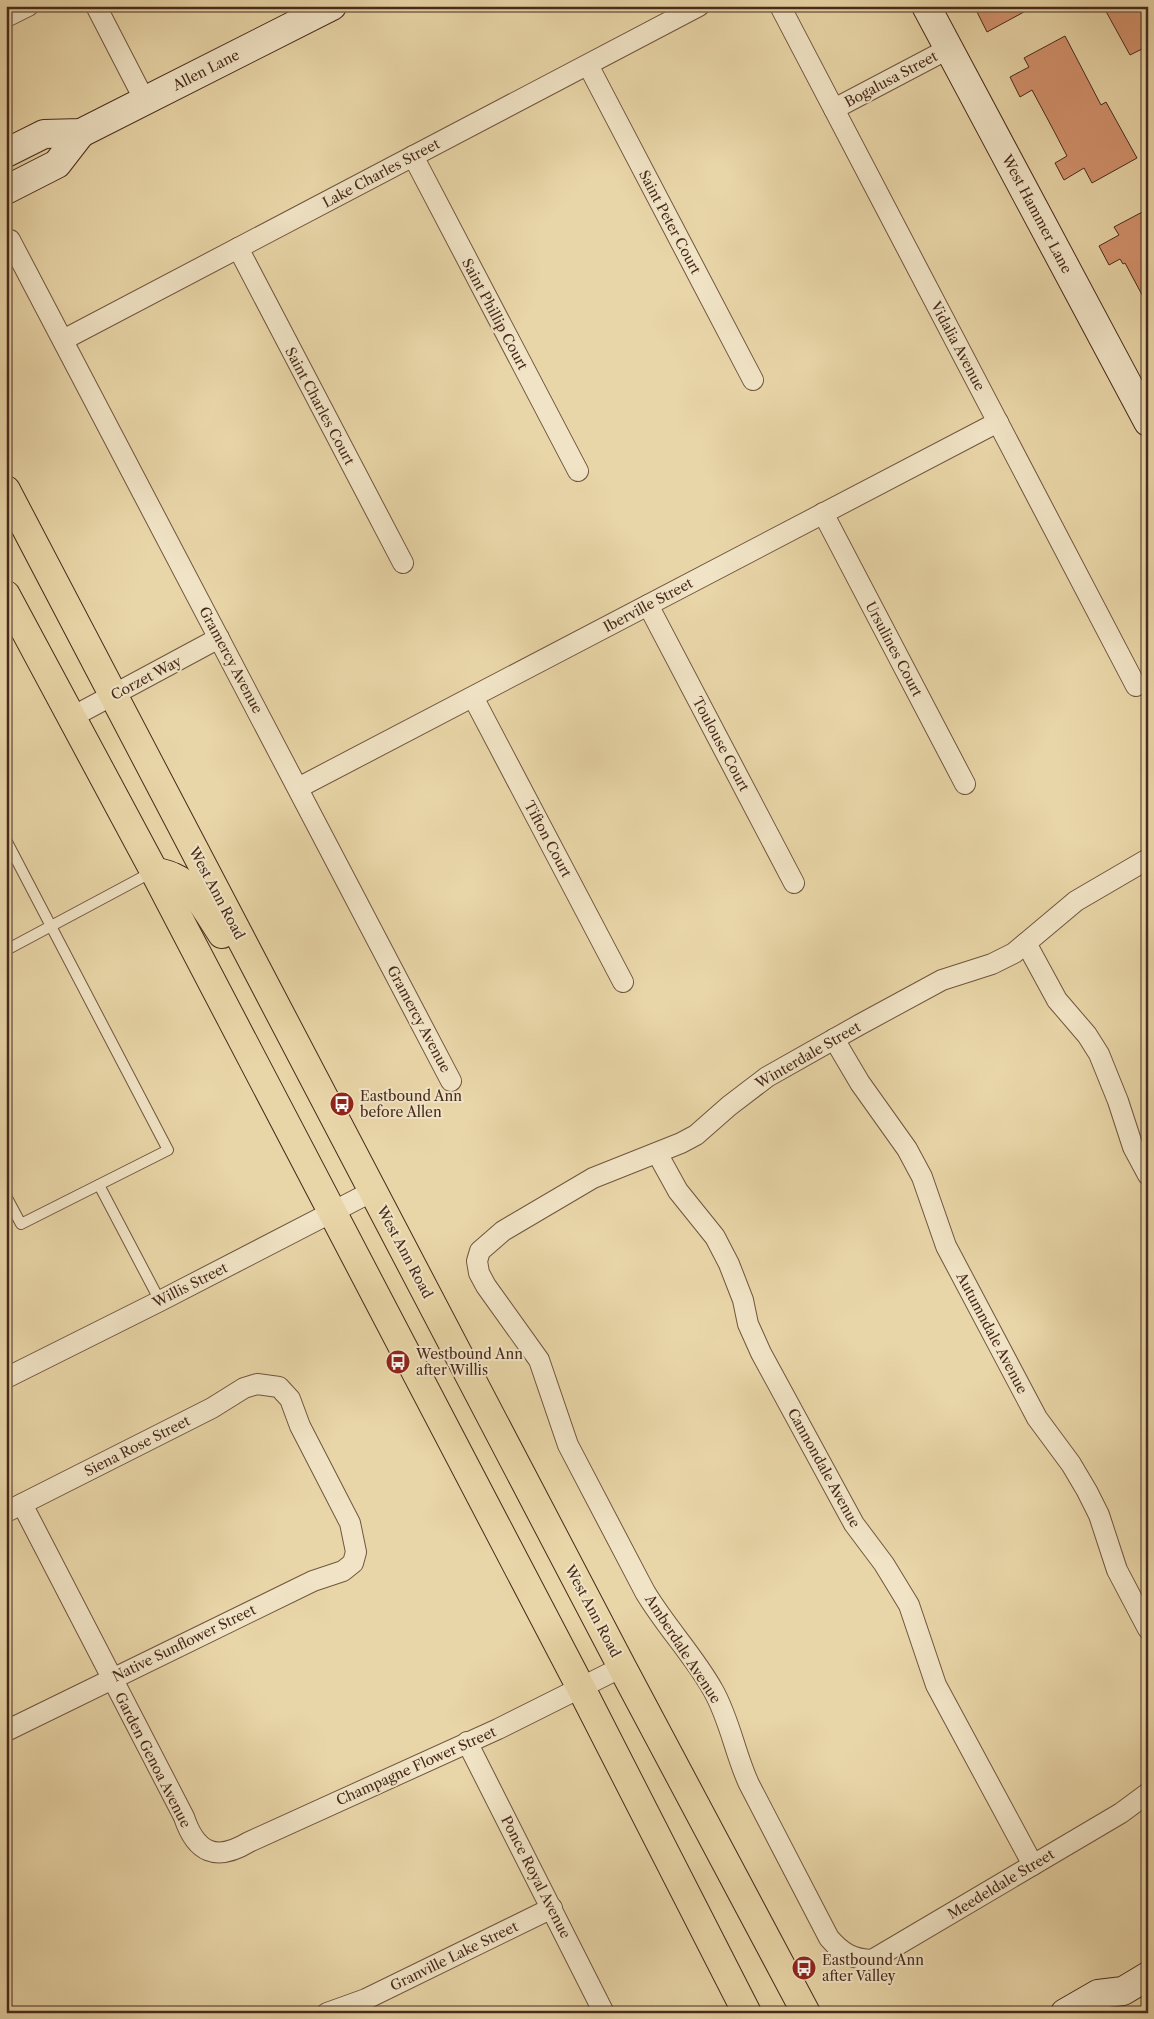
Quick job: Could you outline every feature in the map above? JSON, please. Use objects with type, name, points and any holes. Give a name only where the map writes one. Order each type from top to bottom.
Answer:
[{"type":"main road","name":"West Ann Road","points":[[6,490],[622,1667],[806,2013]]},
{"type":"main road","points":[[6,595],[154,871],[582,1688],[748,2013]]},
{"type":"main road","points":[[154,871],[173,876],[190,890],[284,1021]]},
{"type":"street","points":[[6,17],[28,6]]},
{"type":"street","points":[[96,6],[145,101]]},
{"type":"street","name":"Lake Charles Street","points":[[63,340],[699,6]]},
{"type":"street","name":"Vidalia Avenue","points":[[780,6],[1136,686]]},
{"type":"street","name":"West Hammer Lane","points":[[926,6],[1148,422]]},
{"type":"street","name":"Allen Lane","points":[[6,153],[44,134],[81,133],[329,7]]},
{"type":"street","name":"Bogalusa Street","points":[[834,109],[948,49]]},
{"type":"street","name":"Saint Peter Court","points":[[588,65],[753,380]]},
{"type":"street","name":"Allen Lane","points":[[6,190],[57,164],[81,133]]},
{"type":"street","name":"Saint Phillip Court","points":[[413,156],[578,471]]},
{"type":"street","name":"Gramercy Avenue","points":[[10,240],[451,1081]]},
{"type":"street","name":"Saint Charles Court","points":[[238,248],[403,563]]},
{"type":"street","name":"Iberville Street","points":[[298,788],[998,422]]},
{"type":"street","name":"Ursulines Court","points":[[823,513],[965,784]]},
{"type":"street","name":"Toulouse Court","points":[[648,605],[794,883]]},
{"type":"street","name":"Corzet Way","points":[[72,717],[219,638]]},
{"type":"street","name":"Tifton Court","points":[[473,697],[623,982]]},
{"type":"street","name":"Winterdale Street","points":[[477,1261],[480,1251],[503,1232],[593,1178],[657,1153],[696,1135],[729,1106],[768,1077],[834,1039],[942,980],[992,964],[1014,953],[1076,901],[1148,859]]},
{"type":"street","points":[[1026,943],[1057,1000],[1087,1035],[1099,1054],[1118,1101],[1133,1148],[1148,1175]]},
{"type":"street","name":"Autumndale Avenue","points":[[834,1039],[860,1083],[911,1156],[922,1177],[946,1246],[1037,1418],[1072,1464],[1088,1491],[1099,1515],[1116,1570],[1148,1629]]},
{"type":"street","name":"Cannondale Avenue","points":[[657,1153],[678,1192],[715,1237],[729,1264],[743,1300],[748,1324],[761,1353],[854,1524],[898,1585],[909,1604],[936,1685],[1033,1865]]},
{"type":"street","name":"Willis Street","points":[[6,1378],[373,1191]]},
{"type":"street","name":"Amberdale Avenue","points":[[477,1261],[479,1273],[486,1286],[539,1360],[568,1445],[645,1592],[658,1614],[698,1667],[721,1705],[741,1766],[749,1784],[829,1938],[838,1949],[849,1956]]},
{"type":"street","name":"Siena Rose Street","points":[[14,1508],[212,1408],[244,1388],[258,1384],[268,1385],[280,1387],[290,1399],[300,1426],[350,1523],[356,1552]]},
{"type":"street","name":"Garden Genoa Avenue","points":[[14,1508],[112,1678],[184,1817],[193,1840],[208,1851]]},
{"type":"street","name":"Native Sunflower Street","points":[[6,1731],[313,1581],[343,1571],[353,1562],[356,1552]]},
{"type":"street","name":"Champagne Flower Street","points":[[208,1851],[234,1851],[248,1842],[498,1729],[622,1667]]},
{"type":"street","name":"Ponce Royal Avenue","points":[[467,1742],[604,2013]]},
{"type":"street","name":"Meedeldale Street","points":[[849,1956],[872,1960],[1121,1813],[1148,1793]]},
{"type":"street","name":"Granville Lake Street","points":[[327,2013],[366,1999],[552,1908]]},
{"type":"street","points":[[1065,2013],[1098,1994],[1117,2002],[1148,1976]]},
{"type":"lane","points":[[6,840],[168,1150],[22,1224],[6,1196]]},
{"type":"lane","points":[[10,948],[154,871]]},
{"type":"lane","points":[[99,1185],[160,1301]]},
{"type":"building","points":[[974,6],[1035,6],[987,32]]},
{"type":"building","points":[[1103,6],[1148,6],[1148,46],[1130,55]]},
{"type":"building","points":[[1065,36],[1101,105],[1106,102],[1137,158],[1092,183],[1084,168],[1064,180],[1055,163],[1067,156],[1054,131],[1032,90],[1020,97],[1010,77],[1029,67],[1024,58]]},
{"type":"building","points":[[1148,209],[1148,306],[1125,263],[1123,264],[1120,259],[1109,265],[1099,246],[1119,235],[1114,227]]},
{"type":"place","name":"Eastbound Ann before Allen","points":[[342,1104]]},
{"type":"place","name":"Westbound Ann after Willis","points":[[398,1362]]},
{"type":"place","name":"Eastbound Ann after Valley","points":[[804,1968]]}]
